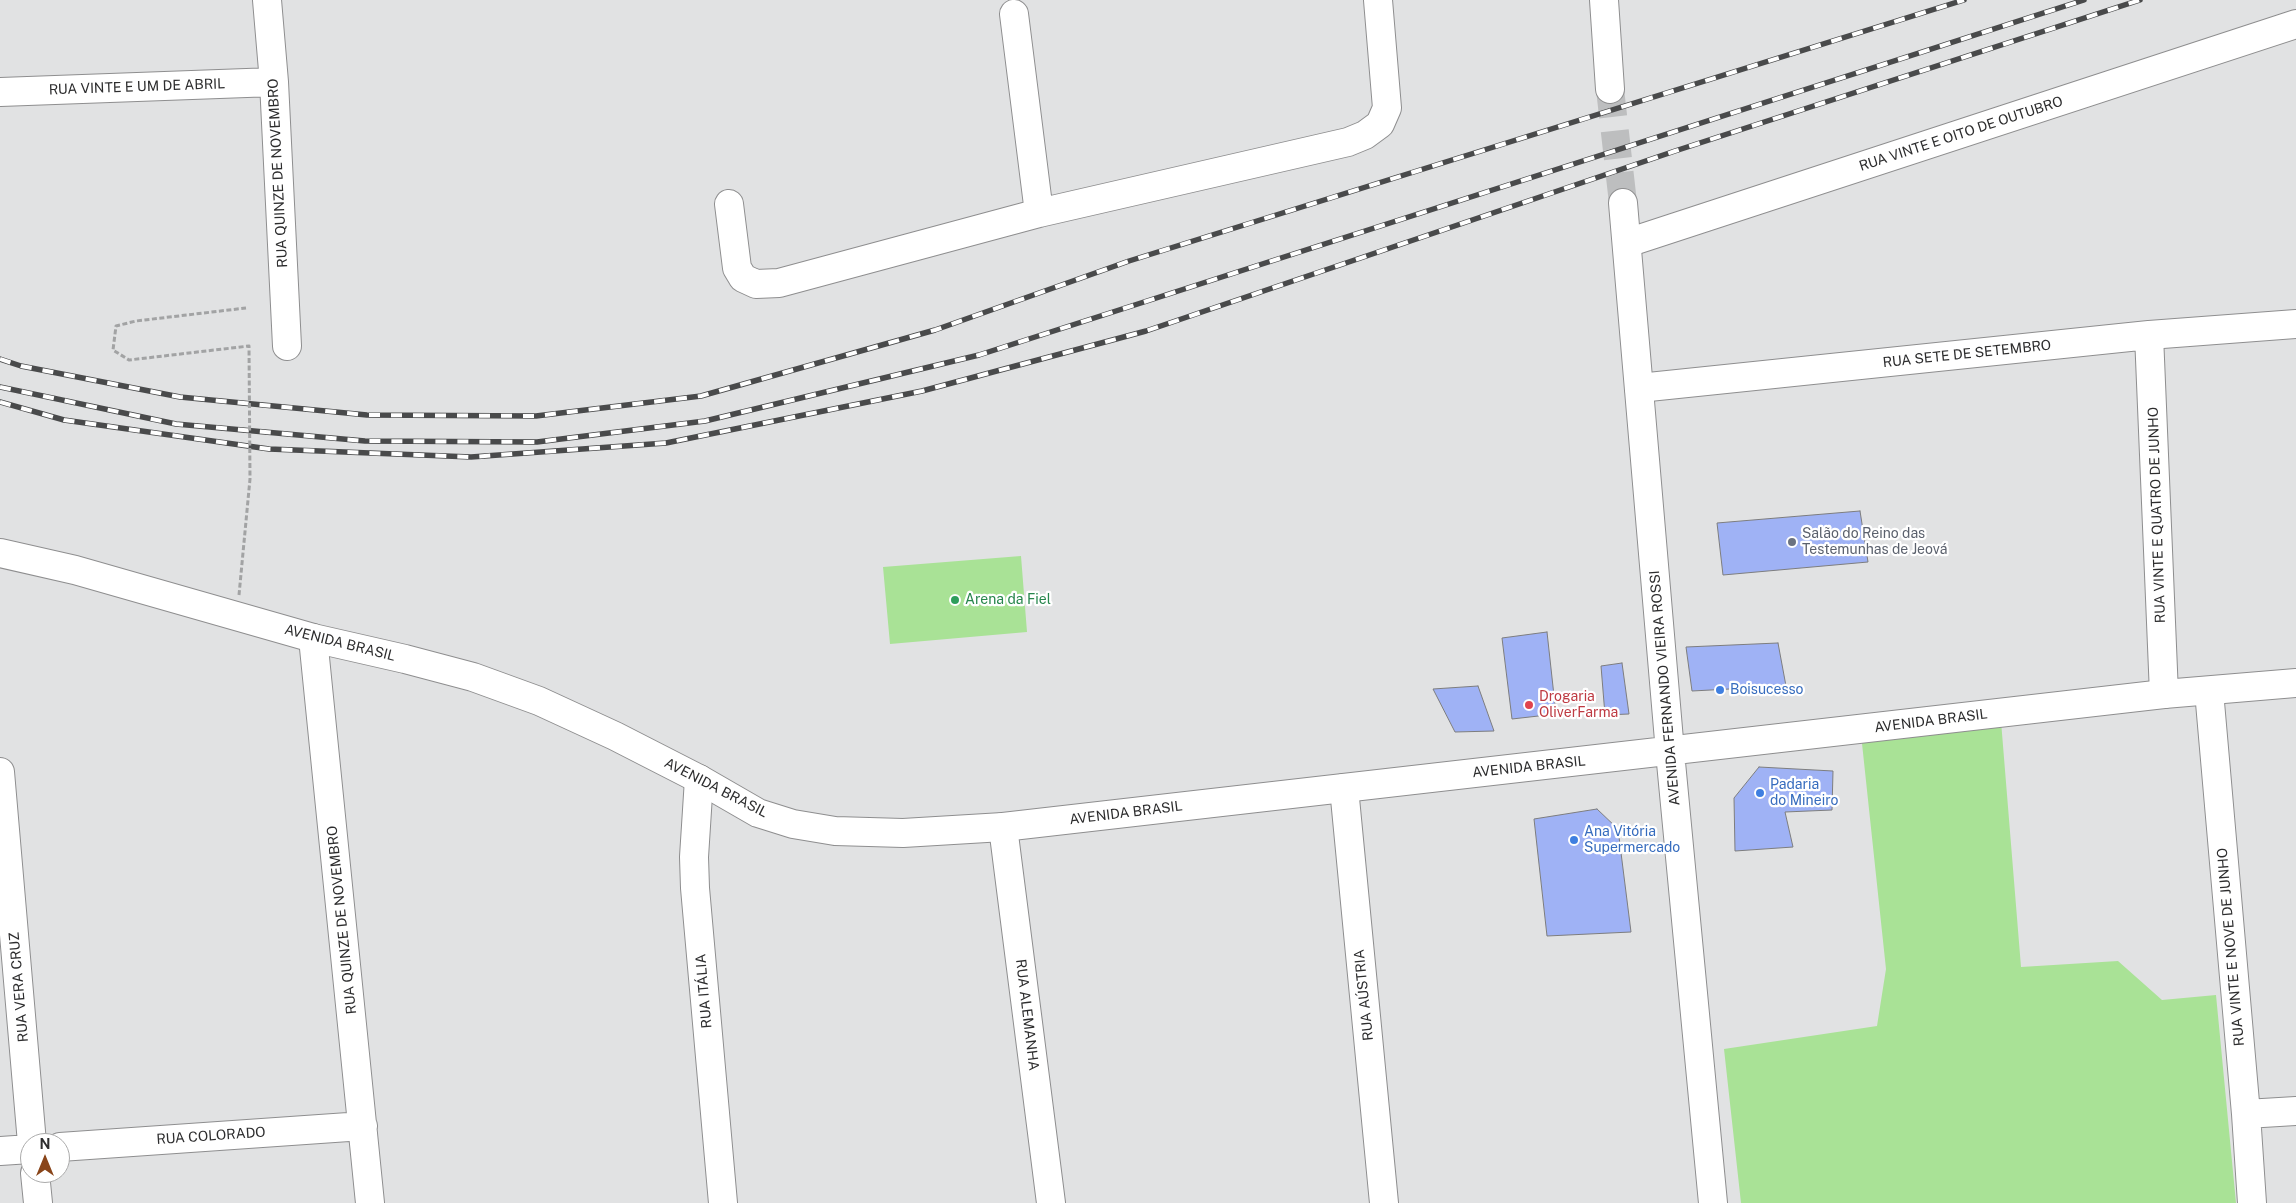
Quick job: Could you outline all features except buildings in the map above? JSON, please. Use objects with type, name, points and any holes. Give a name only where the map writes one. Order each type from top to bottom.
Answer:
[{"type":"street","name":"RUA QUINZE DE NOVEMBRO","points":[[266,0],[274,82],[287,346]]},
{"type":"street","points":[[729,204],[737,268],[743,278],[756,284],[779,282],[1039,213],[1348,142],[1365,135],[1380,124],[1387,108],[1378,0]]},
{"type":"street","points":[[1604,0],[1610,89]]},
{"type":"street","points":[[1014,14],[1039,213]]},
{"type":"street","name":"RUA VINTE E OITO DE OUTUBRO","points":[[1627,243],[2296,24]]},
{"type":"street","name":"RUA VINTE E UM DE ABRIL","points":[[0,92],[274,82]]},
{"type":"street","name":"AVENIDA FERNANDO VIEIRA ROSSI","points":[[1623,203],[1670,752],[1713,1203]]},
{"type":"street","name":"RUA SETE DE SETEMBRO","points":[[1639,388],[2149,335],[2296,324]]},
{"type":"street","name":"RUA VINTE E QUATRO DE JUNHO","points":[[2149,335],[2164,694]]},
{"type":"street","name":"AVENIDA BRASIL","points":[[0,553],[75,570],[312,638],[473,677],[540,701],[615,736],[699,779],[758,813],[793,824],[835,832],[903,833],[1002,827],[2164,694],[2296,683]]},
{"type":"street","name":"RUA QUINZE DE NOVEMBRO","points":[[312,638],[370,1203]]},
{"type":"street","name":"RUA VINTE E NOVE DE JUNHO","points":[[2209,691],[2252,1203]]},
{"type":"street","name":"RUA VERA CRUZ","points":[[0,772],[31,1133]]},
{"type":"street","name":"RUA ITÁLIA","points":[[699,779],[694,857],[695,888],[723,1203]]},
{"type":"street","name":"RUA AÚSTRIA","points":[[1344,788],[1384,1203]]},
{"type":"street","name":"RUA ALEMANHA","points":[[1002,827],[1051,1203]]},
{"type":"street","points":[[2246,1114],[2296,1111]]},
{"type":"street","name":"RUA COLORADO","points":[[70,1146],[363,1126]]},
{"type":"street","points":[[0,1151],[20,1150]]},
{"type":"street","points":[[36,1183],[38,1203]]},
{"type":"path","points":[[239,595],[250,479],[249,346],[129,360],[113,350],[116,326],[136,321],[246,308]]},
{"type":"green space","name":"Arena da Fiel","points":[[1021,556],[1027,632],[890,644],[883,567]]},
{"type":"green space","points":[[2001,721],[2021,967],[2118,961],[2162,1000],[2216,995],[2236,1203],[1741,1203],[1724,1049],[1877,1026],[1886,969],[1861,734]]},
{"type":"tunnel","points":[[1610,89],[1623,203]]},
{"type":"railway","points":[[0,359],[21,366],[180,397],[367,415],[536,416],[701,396],[935,330],[1129,261],[1964,0]]},
{"type":"railway","points":[[0,387],[176,424],[365,441],[537,442],[705,421],[979,355],[2084,0]]},
{"type":"railway","points":[[0,402],[64,420],[269,449],[471,457],[666,443],[922,391],[1146,331],[1675,151],[2140,0]]},
{"type":"place","name":"Salão do Reino das Testemunhas de Jeová","points":[[1792,542]]},
{"type":"place","name":"Arena da Fiel","points":[[955,600]]},
{"type":"place","name":"Boisucesso","points":[[1720,690]]},
{"type":"place","name":"Drogaria OliverFarma","points":[[1529,705]]},
{"type":"place","name":"Padaria do Mineiro","points":[[1760,793]]},
{"type":"place","name":"Ana Vitória Supermercado","points":[[1574,840]]}]
